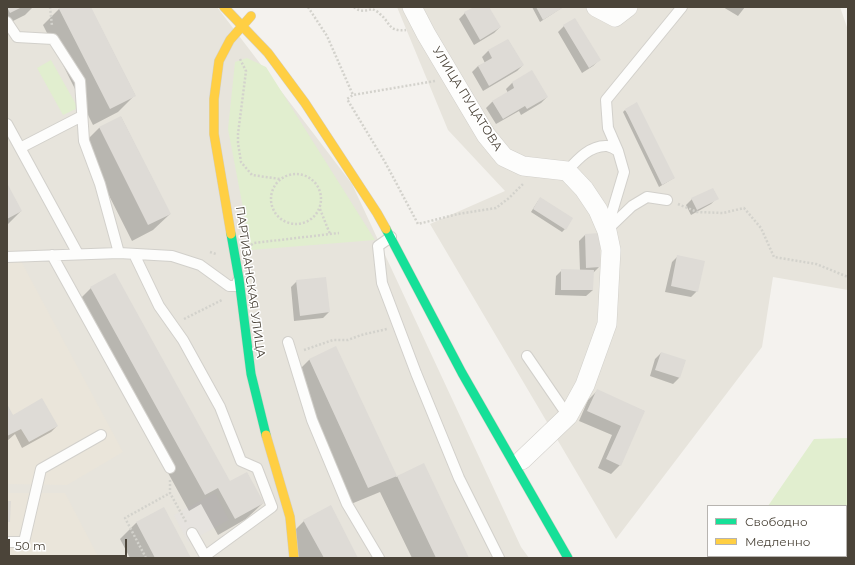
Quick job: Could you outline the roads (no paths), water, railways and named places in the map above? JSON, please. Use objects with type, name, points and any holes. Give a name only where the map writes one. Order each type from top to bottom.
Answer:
[{"type":"main road","points":[[224,7],[268,53],[305,103],[377,214],[391,237],[462,373],[568,558]]},
{"type":"main road","name":"ПАРТИЗАНСКАЯ УЛИЦА","points":[[252,16],[242,25],[230,40],[219,61],[214,99],[214,134],[241,290],[251,374],[271,454],[290,517],[294,558]]},
{"type":"main road","points":[[521,456],[578,558]]},
{"type":"street","points":[[596,7],[615,17],[628,7]]},
{"type":"street","name":"УЛИЦА ПУЦАТОВА","points":[[414,17],[453,78],[486,135],[504,157],[523,166],[567,171]]},
{"type":"street","points":[[521,456],[551,433],[568,416],[585,385],[607,324],[612,250],[607,231],[598,210],[584,189],[567,171]]},
{"type":"lane","points":[[607,231],[624,172],[618,151],[608,128],[606,100],[682,7]]},
{"type":"lane","points":[[7,22],[17,37],[53,39],[80,81],[84,141],[100,184],[120,253]]},
{"type":"lane","points":[[20,148],[82,116]]},
{"type":"lane","points":[[7,124],[78,254]]},
{"type":"lane","points":[[567,171],[576,161],[595,147],[608,146],[618,151]]},
{"type":"lane","points":[[607,231],[632,206],[648,198],[667,200]]},
{"type":"lane","points":[[391,237],[378,246],[382,282],[458,478],[499,558]]},
{"type":"lane","points":[[7,257],[120,253],[172,256],[200,265],[229,286],[236,286],[239,279]]},
{"type":"lane","points":[[134,254],[159,306],[182,340],[220,407],[241,461],[257,468],[272,507],[205,557],[192,533]]},
{"type":"lane","points":[[52,255],[170,468]]},
{"type":"lane","points":[[288,342],[312,420],[347,504],[379,558]]},
{"type":"lane","points":[[527,356],[568,416]]},
{"type":"lane","points":[[7,542],[24,542],[41,469],[102,435]]}]
